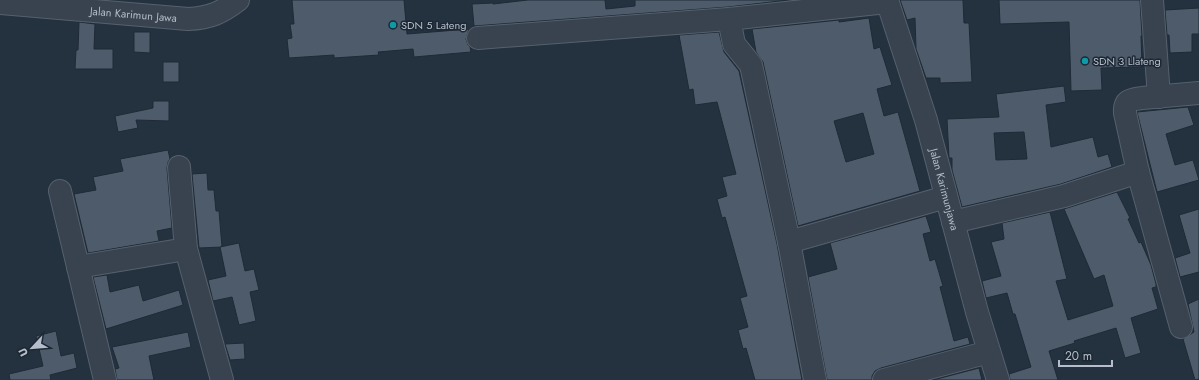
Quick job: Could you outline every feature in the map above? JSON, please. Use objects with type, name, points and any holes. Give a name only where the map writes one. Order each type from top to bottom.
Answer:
[{"type":"street","name":"Jalan Karimun Jawa","points":[[0,3],[201,19],[213,16],[226,10],[238,0]]},
{"type":"street","points":[[1152,0],[1159,97]]},
{"type":"street","points":[[478,38],[729,19],[887,1]]},
{"type":"street","name":"Jalan Karimunjawa","points":[[887,1],[926,120],[946,197],[998,380]]},
{"type":"street","points":[[729,19],[734,44],[751,65],[789,242],[815,380]]},
{"type":"street","points":[[1181,327],[1138,172],[1124,106],[1127,102],[1133,100],[1199,93]]},
{"type":"street","points":[[179,167],[186,249],[222,380]]},
{"type":"street","points":[[953,222],[1064,196],[1138,172]]},
{"type":"street","points":[[60,191],[105,380]]},
{"type":"street","points":[[789,242],[946,197]]},
{"type":"street","points":[[78,267],[186,249]]},
{"type":"street","points":[[884,380],[989,352]]},
{"type":"building","points":[[292,0],[404,0],[407,34],[469,29],[466,39],[471,52],[414,57],[413,49],[378,52],[379,55],[334,58],[334,55],[289,58],[287,39],[292,38],[290,24],[294,24]]},
{"type":"building","points":[[528,0],[605,0],[606,9],[635,6],[635,0],[789,0],[728,7],[474,26],[472,4],[493,4]]},
{"type":"building","points":[[900,0],[963,0],[964,23],[969,23],[972,82],[940,83],[940,78],[926,78],[916,49],[915,18],[907,20]]},
{"type":"building","points":[[999,0],[1140,0],[1142,67],[1101,68],[1102,90],[1071,91],[1069,22],[1000,24]]},
{"type":"building","points":[[1199,8],[1199,34],[1192,34],[1192,52],[1170,53],[1165,10]]},
{"type":"building","points":[[869,18],[874,49],[880,47],[892,85],[877,89],[884,116],[898,112],[920,191],[798,226],[763,62],[756,52],[752,29],[839,20],[839,22]],"holes":[[[863,113],[874,154],[846,162],[834,121]]]},
{"type":"building","points":[[79,22],[95,24],[94,49],[113,49],[113,69],[75,69],[76,50],[78,50]]},
{"type":"building","points":[[134,32],[150,32],[150,53],[134,52]]},
{"type":"building","points":[[719,32],[724,52],[739,71],[777,244],[802,380],[755,380],[746,348],[743,349],[738,330],[748,327],[740,298],[747,296],[725,217],[722,218],[717,199],[727,196],[722,177],[736,174],[717,102],[695,105],[693,89],[689,90],[679,35]]},
{"type":"building","points":[[163,62],[179,62],[179,82],[163,82]]},
{"type":"building","points":[[1064,86],[1066,102],[1046,105],[1051,147],[1093,137],[1098,157],[1108,154],[1112,167],[1061,184],[962,207],[952,170],[952,158],[949,158],[947,119],[999,117],[996,94]],"holes":[[[1024,132],[1027,159],[996,160],[994,133]]]},
{"type":"building","points":[[153,101],[169,101],[169,121],[136,120],[138,128],[118,132],[115,116],[153,108]]},
{"type":"building","points":[[1188,107],[1194,125],[1166,134],[1175,165],[1193,160],[1199,180],[1157,192],[1137,112]]},
{"type":"building","points":[[168,150],[170,159],[167,168],[172,228],[157,231],[159,241],[88,253],[74,194],[96,190],[93,177],[123,171],[120,159]]},
{"type":"building","points":[[207,173],[208,190],[214,190],[216,211],[219,211],[222,247],[199,248],[192,174]]},
{"type":"building","points":[[1117,192],[1130,218],[1128,219],[1139,243],[1141,242],[1151,265],[1156,284],[1156,287],[1152,288],[1158,309],[1131,318],[1141,353],[1125,358],[1116,328],[1074,341],[1075,343],[1049,351],[1058,380],[1010,380],[1009,374],[1031,367],[1007,293],[986,298],[982,281],[1001,276],[991,242],[1004,239],[1002,223],[1050,212],[1067,279],[1056,281],[1068,320],[1113,306],[1104,275],[1094,279],[1064,209]]},
{"type":"building","points":[[1199,209],[1199,272],[1180,277],[1175,258],[1190,253],[1179,215]]},
{"type":"building","points":[[926,216],[931,232],[923,234],[930,261],[935,259],[943,286],[940,287],[954,341],[968,337],[970,344],[881,368],[875,371],[872,376],[872,380],[827,380],[808,277],[837,269],[830,243]]},
{"type":"building","points":[[239,243],[245,271],[254,269],[259,290],[250,292],[256,321],[239,325],[232,297],[213,301],[208,280],[226,276],[220,247]]},
{"type":"building","points":[[107,275],[110,292],[139,285],[143,301],[179,290],[183,305],[106,329],[93,277]]},
{"type":"building","points":[[1199,299],[1199,379],[1195,380],[1183,339],[1194,332],[1188,304]]},
{"type":"building","points":[[56,331],[61,356],[74,353],[77,368],[50,375],[51,380],[10,380],[9,374],[43,366],[36,336]]},
{"type":"building","points":[[188,332],[191,347],[149,356],[154,380],[117,380],[115,369],[119,368],[112,347]]},
{"type":"building","points":[[244,343],[245,359],[230,360],[225,344]]},
{"type":"building","points":[[979,368],[982,380],[933,380]]},
{"type":"place","name":"SDN 5 Lateng","points":[[393,25]]},
{"type":"place","name":"SDN 3 Llateng","points":[[1085,61]]}]
